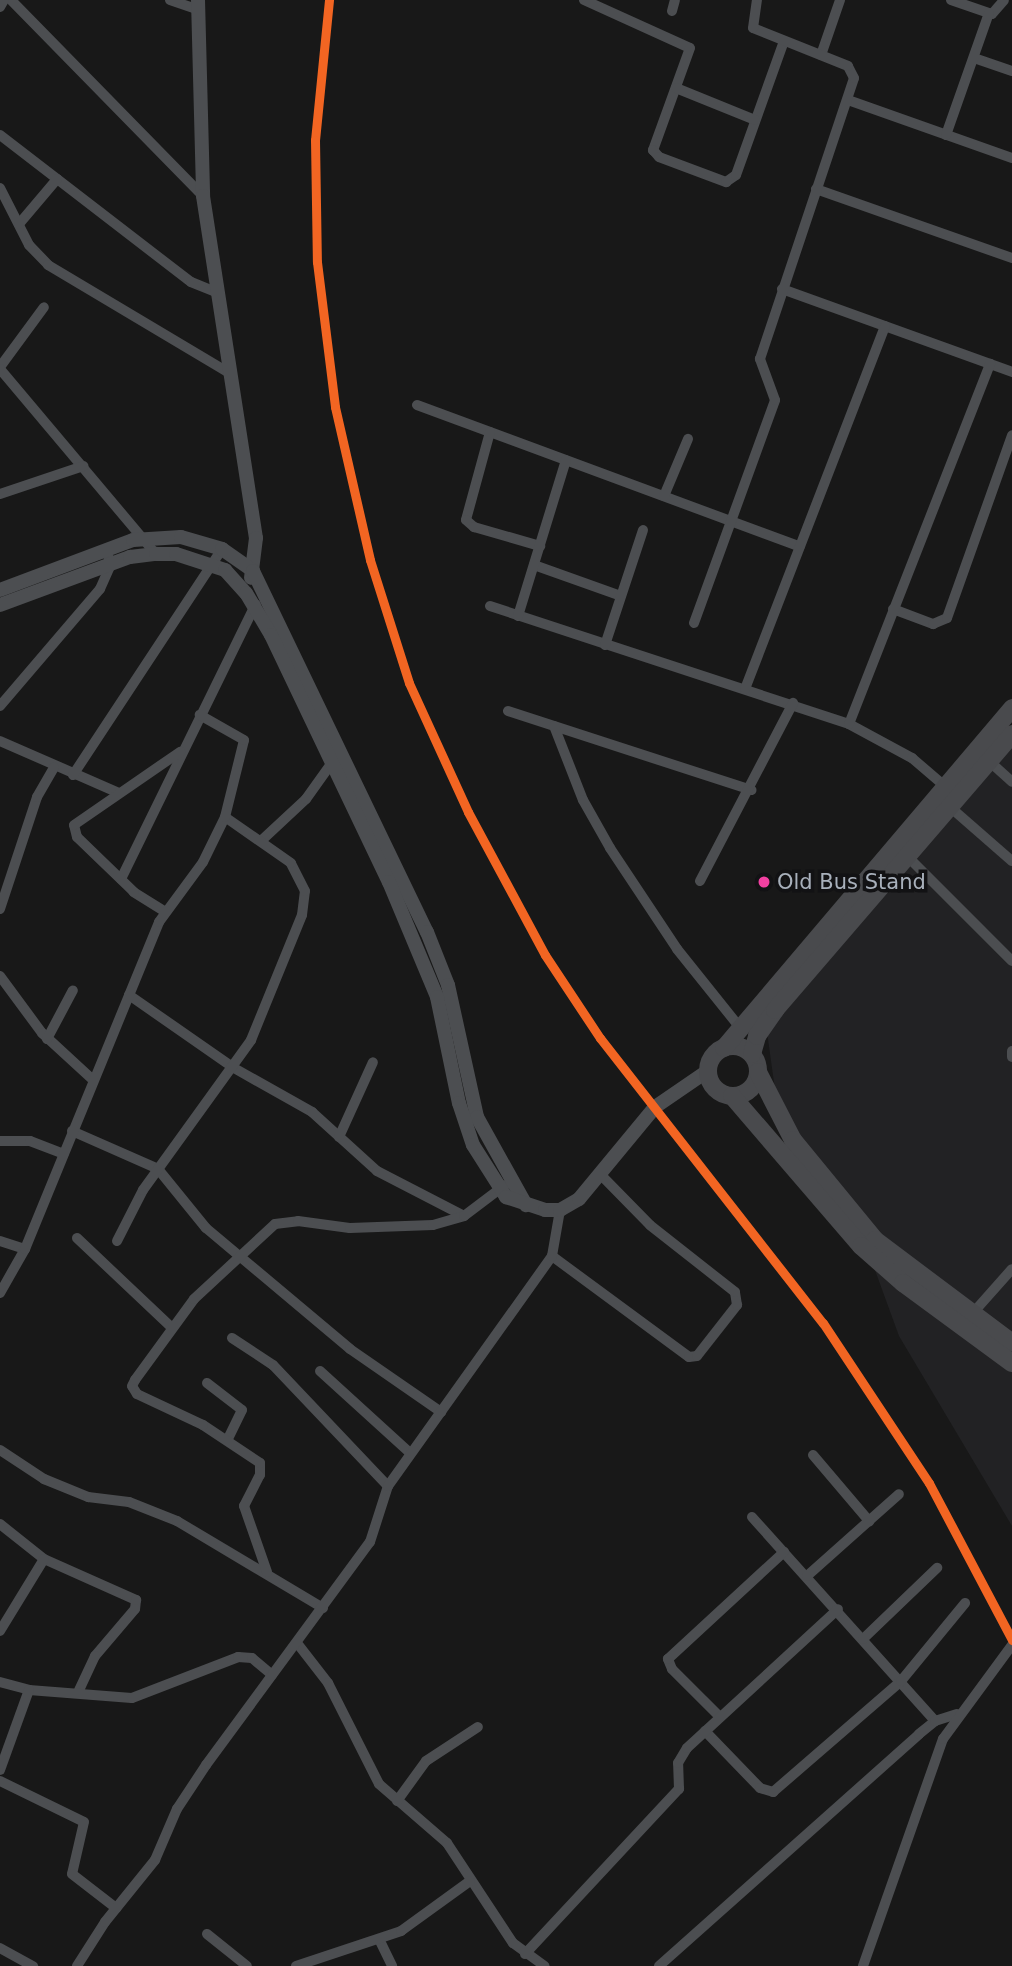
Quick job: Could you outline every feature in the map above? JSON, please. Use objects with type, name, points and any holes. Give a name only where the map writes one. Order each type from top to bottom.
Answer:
[{"type":"main road","points":[[1012,708],[908,857],[775,1010],[757,1036],[752,1054],[758,1072],[793,1140],[875,1240],[1012,1343]]},
{"type":"main road","points":[[1012,734],[711,1060],[709,1069],[715,1087],[732,1096],[861,1246],[903,1283],[1012,1363]]},
{"type":"main road","points":[[724,1048],[735,1046],[752,1054]]},
{"type":"main road","points":[[732,1096],[750,1089],[758,1072]]},
{"type":"street","points":[[0,7],[4,0]]},
{"type":"street","points":[[11,0],[204,196]]},
{"type":"street","points":[[170,0],[199,5],[204,196],[256,538],[253,571],[246,593]]},
{"type":"street","points":[[584,0],[687,45],[690,53],[654,144],[659,157],[730,182],[784,41]]},
{"type":"street","points":[[694,623],[775,400],[760,359],[848,100],[855,72],[821,55],[753,28],[757,0]]},
{"type":"street","points":[[821,55],[840,0]]},
{"type":"street","points":[[951,0],[989,13],[995,13],[1004,0]]},
{"type":"street","points":[[946,135],[989,13]]},
{"type":"street","points":[[974,58],[1012,71]]},
{"type":"street","points":[[676,88],[755,120]]},
{"type":"street","points":[[848,100],[1012,158]]},
{"type":"street","points":[[0,135],[191,282],[218,293]]},
{"type":"street","points":[[19,224],[57,179]]},
{"type":"street","points":[[0,188],[38,256],[67,278],[229,373]]},
{"type":"street","points":[[816,189],[1012,258]]},
{"type":"street","points":[[782,289],[1012,372]]},
{"type":"street","points":[[44,307],[0,368],[156,555]]},
{"type":"street","points":[[745,689],[886,326]]},
{"type":"street","points":[[849,724],[990,364]]},
{"type":"street","points":[[417,405],[800,547]]},
{"type":"street","points":[[490,432],[466,520],[474,527],[540,546]]},
{"type":"street","points":[[893,609],[933,624],[947,618],[1012,435]]},
{"type":"street","points":[[664,496],[688,439]]},
{"type":"street","points":[[518,615],[566,460]]},
{"type":"street","points":[[0,495],[83,466]]},
{"type":"street","points":[[605,645],[643,530]]},
{"type":"street","points":[[0,605],[145,539],[181,537],[222,549],[253,571],[337,757],[437,997],[463,1118],[499,1191],[526,1205],[560,1210]]},
{"type":"street","points":[[73,775],[222,549]]},
{"type":"street","points":[[0,590],[108,557],[176,554],[225,570],[246,593],[337,757],[427,932],[448,985],[477,1117],[485,1139],[512,1178],[526,1205]]},
{"type":"street","points":[[0,706],[100,589],[108,557]]},
{"type":"street","points":[[534,565],[621,596]]},
{"type":"street","points":[[121,879],[263,589]]},
{"type":"street","points":[[490,606],[793,703],[849,724],[912,758],[1012,860]]},
{"type":"street","points":[[700,881],[751,790],[793,703]]},
{"type":"street","points":[[508,711],[751,790]]},
{"type":"street","points":[[0,1293],[25,1249],[64,1154],[91,1078],[164,911],[203,862],[225,817],[244,740],[200,715]]},
{"type":"street","points":[[554,726],[583,800],[610,848],[677,949],[741,1029]]},
{"type":"street","points":[[0,741],[54,767],[120,793]]},
{"type":"street","points":[[164,911],[121,879],[77,837],[74,825],[182,751]]},
{"type":"street","points":[[262,840],[306,799],[337,757]]},
{"type":"street","points":[[989,761],[1012,782]]},
{"type":"street","points":[[0,909],[37,797],[54,767]]},
{"type":"street","points":[[117,1241],[158,1168],[233,1068],[269,1005],[302,915],[305,891],[291,863],[262,840],[225,817]]},
{"type":"street","points":[[908,857],[1012,961]]},
{"type":"street","points":[[0,976],[47,1039],[91,1078]]},
{"type":"street","points":[[47,1039],[73,990]]},
{"type":"street","points":[[129,995],[233,1068],[304,1106],[377,1171],[464,1216]]},
{"type":"street","points":[[1012,1051],[1012,1057]]},
{"type":"street","points":[[339,1136],[373,1062]]},
{"type":"street","points":[[77,1966],[116,1908],[155,1860],[177,1809],[370,1542],[388,1486],[552,1256],[560,1210],[602,1176],[655,1107],[709,1069]]},
{"type":"street","points":[[72,1131],[158,1168],[205,1228],[240,1254],[350,1349],[441,1412]]},
{"type":"street","points":[[0,1141],[30,1141],[64,1154]]},
{"type":"street","points":[[552,1256],[689,1357],[697,1356],[737,1305],[735,1292],[650,1225],[602,1176]]},
{"type":"street","points":[[267,1572],[244,1506],[261,1466],[228,1439],[134,1391],[135,1380],[171,1327],[240,1254],[275,1224],[288,1221],[350,1228],[433,1225],[464,1216],[499,1191],[512,1178]]},
{"type":"street","points":[[77,1238],[171,1327]]},
{"type":"street","points":[[0,1241],[25,1249]]},
{"type":"street","points":[[972,1314],[1012,1269]]},
{"type":"street","points":[[232,1338],[273,1365],[388,1486]]},
{"type":"street","points":[[320,1371],[410,1453]]},
{"type":"street","points":[[207,1383],[242,1410],[228,1439]]},
{"type":"street","points":[[0,1465],[3,1452],[44,1479],[88,1497],[129,1502],[177,1521],[267,1572],[323,1608]]},
{"type":"street","points":[[813,1455],[869,1521]]},
{"type":"street","points":[[807,1576],[899,1494]]},
{"type":"street","points":[[752,1517],[838,1609],[935,1721]]},
{"type":"street","points":[[0,1524],[44,1559],[136,1600],[135,1609],[95,1656],[79,1691]]},
{"type":"street","points":[[720,1717],[671,1669],[668,1659],[783,1552]]},
{"type":"street","points":[[0,1631],[44,1559]]},
{"type":"street","points":[[863,1639],[937,1568]]},
{"type":"street","points":[[705,1731],[760,1788],[773,1792],[901,1681],[965,1603]]},
{"type":"street","points":[[525,1954],[680,1788],[681,1755],[838,1609]]},
{"type":"street","points":[[297,1643],[328,1683],[368,1768],[397,1801],[447,1843],[470,1881],[525,1954],[545,1966]]},
{"type":"street","points":[[863,1966],[933,1762],[957,1714],[1012,1645]]},
{"type":"street","points":[[0,1682],[29,1690],[79,1691],[118,1698],[145,1696],[209,1667],[246,1657],[272,1675]]},
{"type":"street","points":[[0,1770],[29,1690]]},
{"type":"street","points":[[659,1966],[935,1721],[957,1714]]},
{"type":"street","points":[[397,1801],[426,1761],[478,1727]]},
{"type":"street","points":[[0,1781],[84,1822],[72,1874],[116,1908]]},
{"type":"street","points":[[296,1966],[379,1939],[419,1922],[470,1881]]},
{"type":"street","points":[[207,1934],[247,1966]]},
{"type":"street","points":[[379,1939],[393,1966]]},
{"type":"street","points":[[0,1948],[33,1966]]},
{"type":"shaded area","points":[[1012,726],[1012,1526],[899,1336],[852,1207],[778,1111],[767,1032]]},
{"type":"transit line","points":[[329,0],[315,140],[317,262],[335,407],[370,560],[409,683],[468,812],[545,955],[600,1038],[823,1323],[929,1483],[1012,1640]]},
{"type":"place","name":"Old Bus Stand","points":[[764,882]]}]
